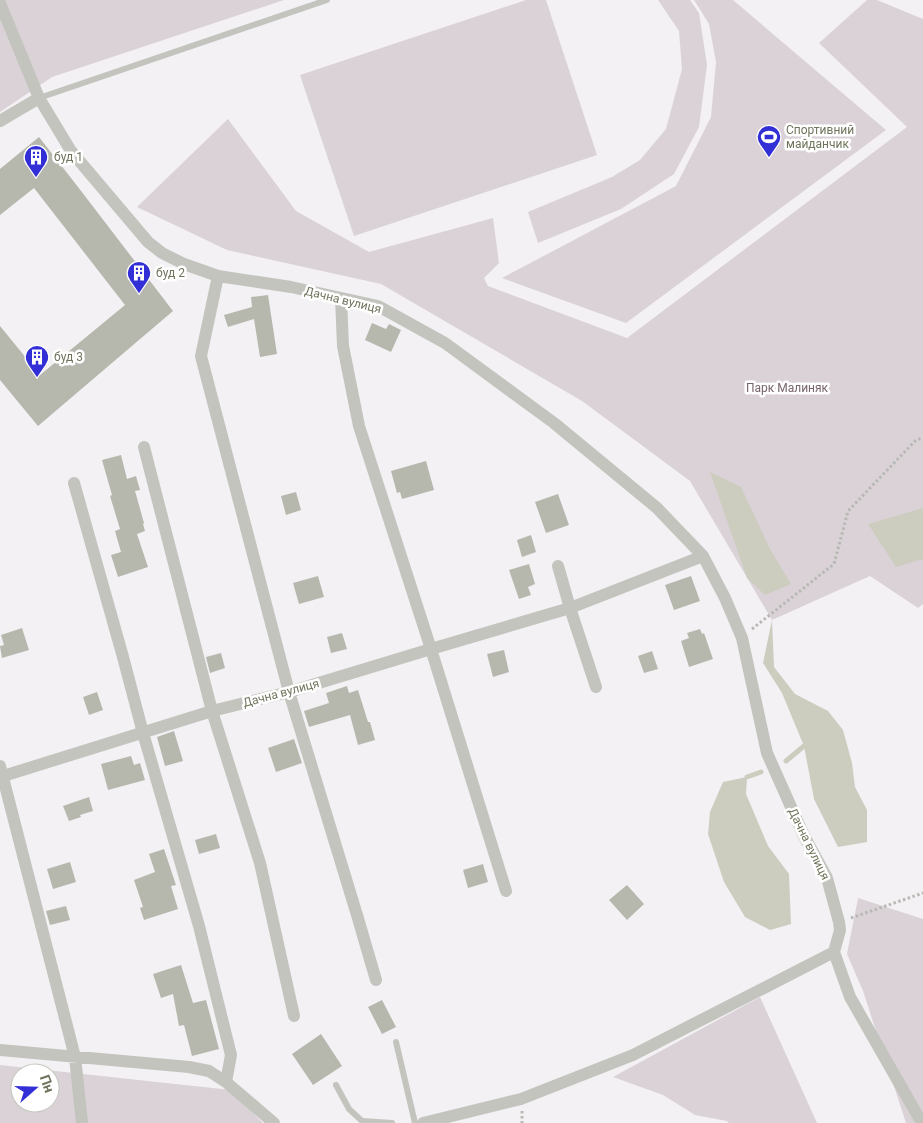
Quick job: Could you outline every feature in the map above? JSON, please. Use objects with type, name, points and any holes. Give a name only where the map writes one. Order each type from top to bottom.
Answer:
[{"type":"street","name":"Дачна вулиця","points":[[0,3],[39,98],[71,151],[148,242],[162,253],[184,264],[218,276],[291,287],[378,306],[445,343],[561,429],[657,508],[703,556],[725,598],[742,638],[767,753],[804,836],[827,878],[840,930],[834,952]]},
{"type":"street","points":[[0,121],[39,98]]},
{"type":"street","points":[[218,276],[201,356],[289,692],[376,980]]},
{"type":"street","points":[[341,298],[343,346],[359,426],[506,891]]},
{"type":"street","points":[[144,447],[212,711],[260,863],[294,1016]]},
{"type":"street","points":[[74,483],[199,926],[231,1055],[226,1082]]},
{"type":"street","name":"Дачна вулиця","points":[[1,773],[143,733],[212,711],[289,692],[570,608],[703,556]]},
{"type":"street","points":[[558,566],[596,687]]},
{"type":"street","points":[[1,773],[75,1057],[82,1123]]},
{"type":"street","points":[[423,1123],[521,1099],[633,1055],[834,952],[850,997],[922,1123]]},
{"type":"street","points":[[0,1050],[189,1067],[209,1071],[226,1082],[274,1123]]},
{"type":"lane","points":[[39,98],[327,0]]},
{"type":"lane","points":[[396,1042],[415,1123]]},
{"type":"lane","points":[[336,1085],[349,1109],[362,1121],[392,1123]]},
{"type":"path","points":[[742,638],[834,564],[848,511],[916,440],[923,438]]},
{"type":"path","points":[[839,922],[923,893]]},
{"type":"green space","points":[[0,0],[284,0],[52,77],[0,112]]},
{"type":"green space","points":[[526,0],[546,0],[597,155],[354,236],[300,75]]},
{"type":"green space","points":[[658,0],[690,0],[699,13],[707,65],[699,127],[674,174],[621,209],[538,243],[528,212],[612,177],[640,160],[666,129],[682,69],[679,31]]},
{"type":"green space","name":"Спортивний майданчик","points":[[694,0],[733,0],[886,130],[626,323],[502,278],[676,186],[711,117],[716,62],[709,24]]},
{"type":"green space","name":"Парк Малиняк","points":[[867,0],[877,0],[923,19],[923,604],[918,608],[870,576],[772,620],[690,481],[582,401],[381,284],[227,250],[137,207],[228,119],[296,211],[369,252],[493,218],[499,263],[484,278],[488,286],[627,338],[907,127],[819,43]]},
{"type":"green space","points":[[858,898],[923,919],[923,1123],[906,1123],[863,991],[847,954]]},
{"type":"green space","points":[[760,997],[817,1123],[729,1123],[695,1115],[663,1095],[613,1077]]},
{"type":"green space","points":[[0,1065],[10,1066],[10,1113],[60,1113],[60,1071],[231,1090],[263,1123],[0,1123]]},
{"type":"shaded area","points":[[710,472],[741,487],[770,549],[791,584],[765,595],[747,578]]},
{"type":"shaded area","points":[[923,508],[923,559],[896,567],[868,524]]},
{"type":"shaded area","points":[[772,620],[774,667],[795,694],[828,711],[843,730],[852,763],[855,787],[867,810],[867,842],[838,847],[814,799],[804,746],[782,693],[763,663]]},
{"type":"shaded area","points":[[747,777],[746,794],[768,846],[789,874],[791,924],[770,930],[745,917],[724,882],[708,834],[710,812],[723,782]]},
{"type":"building","points":[[39,137],[173,311],[38,426],[0,380],[0,326],[40,375],[125,305],[34,188],[0,215],[0,169]]},
{"type":"building","points":[[268,295],[277,354],[260,357],[254,319],[228,327],[224,315],[252,307],[251,297]]},
{"type":"building","points":[[372,323],[386,329],[389,324],[401,330],[391,352],[365,340]]},
{"type":"building","points":[[121,455],[127,479],[136,476],[140,490],[135,491],[145,531],[137,534],[148,567],[118,577],[111,555],[121,552],[115,531],[120,529],[102,460]]},
{"type":"building","points":[[426,461],[434,490],[402,499],[400,492],[397,493],[391,471]]},
{"type":"building","points":[[296,492],[301,510],[286,515],[281,496]]},
{"type":"building","points":[[558,494],[569,525],[546,533],[535,502]]},
{"type":"building","points":[[531,535],[536,552],[522,557],[517,540]]},
{"type":"building","points":[[529,564],[535,584],[528,587],[531,595],[519,599],[509,570]]},
{"type":"building","points":[[318,576],[324,597],[299,604],[293,583]]},
{"type":"building","points":[[691,576],[700,601],[674,610],[665,585]]},
{"type":"building","points":[[22,628],[29,650],[2,658],[0,646],[4,645],[1,635]]},
{"type":"building","points":[[700,629],[702,634],[704,633],[713,659],[689,667],[681,641],[689,638],[687,633]]},
{"type":"building","points":[[342,633],[347,649],[331,653],[327,637]]},
{"type":"building","points":[[504,650],[509,672],[493,677],[487,654]]},
{"type":"building","points":[[652,651],[658,669],[644,673],[638,656]]},
{"type":"building","points":[[221,653],[225,668],[210,673],[206,657]]},
{"type":"building","points":[[347,686],[349,693],[358,690],[375,740],[358,745],[350,715],[309,727],[304,711],[329,703],[326,693]]},
{"type":"building","points":[[97,692],[103,710],[89,715],[83,697]]},
{"type":"building","points":[[174,731],[183,761],[165,766],[157,737]]},
{"type":"building","points":[[294,739],[302,763],[276,772],[268,748]]},
{"type":"building","points":[[131,756],[134,765],[140,763],[145,780],[108,790],[101,764]]},
{"type":"building","points":[[89,797],[93,811],[69,821],[63,806]]},
{"type":"building","points":[[216,834],[220,848],[199,854],[195,840]]},
{"type":"building","points":[[164,849],[176,885],[171,886],[178,909],[144,920],[140,908],[143,907],[134,880],[155,872],[149,854]]},
{"type":"building","points":[[70,862],[76,882],[53,889],[47,869]]},
{"type":"building","points":[[483,864],[488,882],[468,888],[463,870]]},
{"type":"building","points":[[627,885],[644,904],[627,920],[609,900]]},
{"type":"building","points":[[66,906],[70,920],[50,925],[46,911]]},
{"type":"building","points":[[181,965],[193,1003],[206,1000],[219,1049],[192,1056],[184,1025],[179,1026],[173,994],[161,998],[153,974]]},
{"type":"building","points":[[382,1000],[396,1027],[382,1034],[368,1007]]},
{"type":"building","points":[[321,1034],[342,1066],[313,1085],[292,1054]]},
{"type":"waterway","points":[[786,761],[804,746]]},
{"type":"waterway","points":[[747,777],[761,772]]},
{"type":"place","name":"Спортивний майданчик","points":[[769,158]]},
{"type":"place","name":"буд 1","points":[[36,178]]},
{"type":"place","name":"буд 2","points":[[139,294]]},
{"type":"place","name":"буд 3","points":[[37,378]]}]
